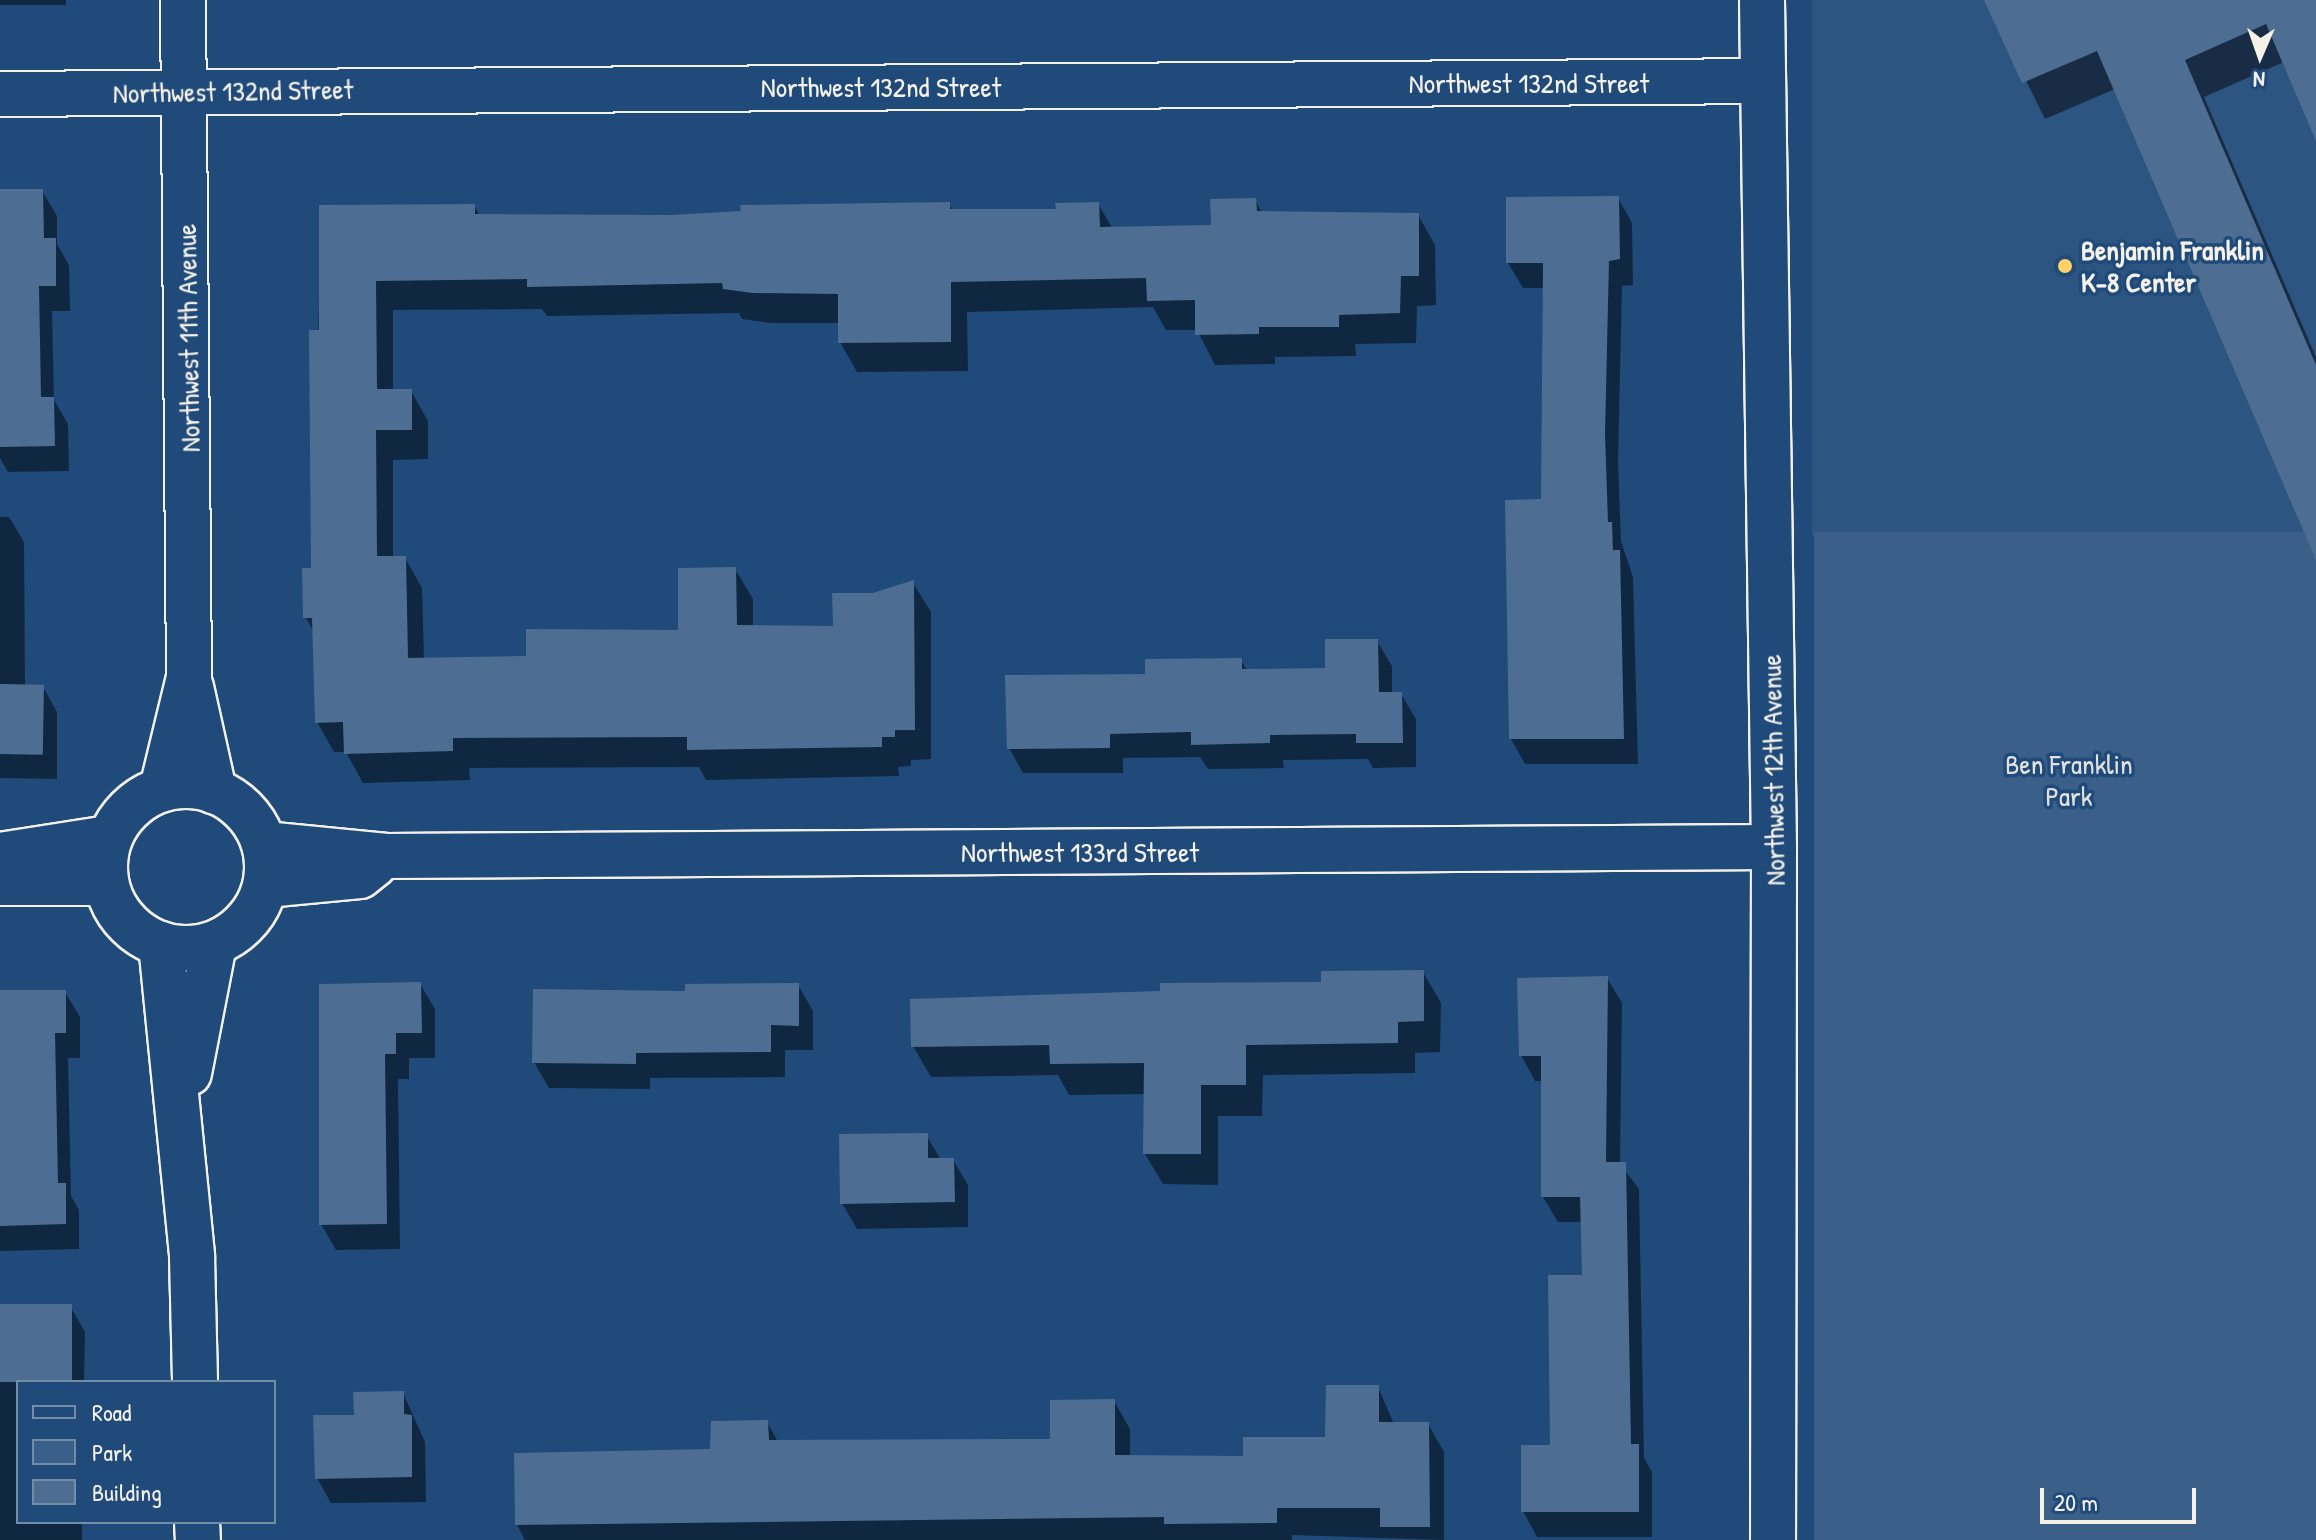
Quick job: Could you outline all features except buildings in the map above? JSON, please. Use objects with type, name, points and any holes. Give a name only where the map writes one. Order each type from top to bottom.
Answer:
[{"type":"street","name":"Northwest 11th Avenue","points":[[183,0],[191,480],[189,677],[214,791]]},
{"type":"street","name":"Northwest 12th Avenue","points":[[1762,0],[1774,847],[1773,1540]]},
{"type":"street","name":"Northwest 132nd Street","points":[[0,94],[1763,81]]},
{"type":"street","name":"Northwest 11th Avenue","points":[[162,789],[189,677]]},
{"type":"street","points":[[189,786],[214,791],[253,821],[265,864],[247,920],[214,944],[188,949],[161,944],[125,922],[105,883],[109,838],[121,816],[162,789],[189,786]]},
{"type":"street","points":[[0,855],[109,838]]},
{"type":"street","name":"Northwest 133rd Street","points":[[265,864],[360,876],[386,856],[1774,847]]},
{"type":"street","points":[[0,883],[105,883]]},
{"type":"street","points":[[161,944],[181,1114],[195,1380]]},
{"type":"street","points":[[181,1114],[214,944]]},
{"type":"shaded area","name":"Benjamin Franklin K-8 Center","points":[[1812,0],[2316,0],[2316,536],[1812,536]]},
{"type":"green space","name":"Ben Franklin Park","points":[[1814,532],[2316,532],[2316,1540],[1814,1540]]},
{"type":"place","name":"Benjamin Franklin K-8 Center","points":[[2065,266]]}]
